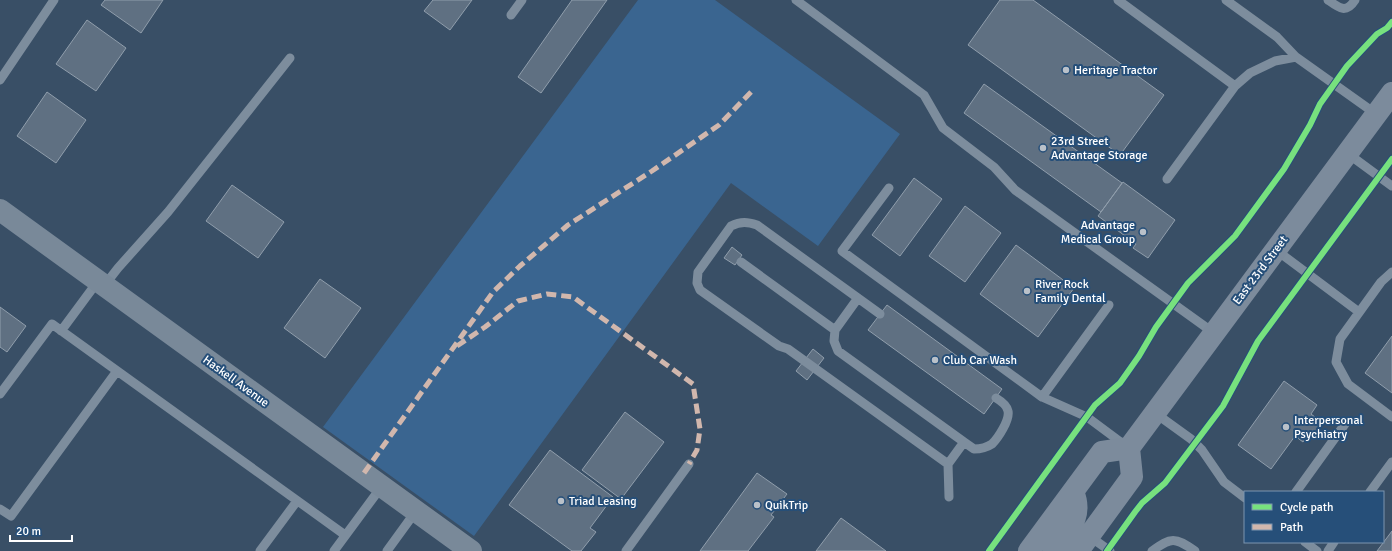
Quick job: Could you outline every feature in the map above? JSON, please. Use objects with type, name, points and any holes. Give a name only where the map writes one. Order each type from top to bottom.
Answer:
[{"type":"main road","name":"East 23rd Street","points":[[1129,448],[1392,93]]},
{"type":"main road","name":"Haskell Avenue","points":[[0,210],[471,551]]},
{"type":"main road","points":[[1029,551],[1102,452],[1129,448],[1132,477],[1083,543]]},
{"type":"main road","points":[[1054,551],[1075,519],[1077,508],[1073,492]]},
{"type":"lane","points":[[0,80],[54,0]]},
{"type":"lane","points":[[511,15],[522,0]]},
{"type":"lane","points":[[796,0],[924,95],[943,128],[994,167],[1015,190],[1214,333]]},
{"type":"lane","points":[[1118,0],[1235,86]]},
{"type":"lane","points":[[1226,0],[1278,37],[1296,57],[1376,114]]},
{"type":"lane","points":[[1328,0],[1339,8],[1345,8],[1356,0]]},
{"type":"lane","points":[[1167,179],[1235,86],[1250,73],[1275,61],[1296,57]]},
{"type":"lane","points":[[61,331],[101,284],[118,268],[168,212],[290,58]]},
{"type":"lane","points":[[1347,153],[1392,186]]},
{"type":"lane","points":[[889,188],[842,251],[1042,397],[1087,417],[1129,448]]},
{"type":"lane","points":[[880,314],[758,225],[749,222],[739,222],[731,226],[698,272],[697,283],[700,290],[779,346],[788,349],[948,464]]},
{"type":"lane","points":[[1276,250],[1359,312]]},
{"type":"lane","points":[[740,262],[835,330]]},
{"type":"lane","points":[[1392,272],[1381,282],[1340,340],[1336,362],[1348,384],[1392,417]]},
{"type":"lane","points":[[858,298],[835,330],[834,341],[838,351],[974,449],[983,449],[992,443],[1008,422],[1008,411],[1003,403],[996,398]]},
{"type":"lane","points":[[1042,397],[1109,306]]},
{"type":"lane","points":[[0,394],[52,324],[345,535]]},
{"type":"lane","points":[[0,509],[11,516],[117,371]]},
{"type":"lane","points":[[1155,413],[1191,439],[1202,450],[1224,482],[1244,497]]},
{"type":"lane","points":[[1297,491],[1345,424]]},
{"type":"lane","points":[[949,497],[948,464],[964,442]]},
{"type":"lane","points":[[1371,491],[1392,462]]},
{"type":"lane","points":[[626,551],[689,464]]},
{"type":"lane","points":[[334,551],[382,486]]},
{"type":"lane","points":[[260,551],[297,501]]},
{"type":"lane","points":[[388,551],[416,510]]},
{"type":"lane","points":[[1152,551],[1166,540],[1174,540],[1184,543],[1195,551]]},
{"type":"lane","points":[[1083,543],[1110,551]]},
{"type":"lane","points":[[1306,543],[1317,551]]},
{"type":"shaded area","points":[[638,0],[715,0],[900,134],[818,246],[731,183],[474,536],[323,427]]},
{"type":"building","points":[[105,0],[163,0],[141,33],[101,5]]},
{"type":"building","points":[[433,0],[472,0],[450,30],[424,11]]},
{"type":"building","points":[[572,0],[607,0],[541,93],[518,77]]},
{"type":"building","name":"Heritage Tractor","points":[[1000,0],[1033,0],[1164,95],[1120,155],[968,45]]},
{"type":"building","points":[[87,20],[126,48],[96,91],[56,64]]},
{"type":"building","name":"23rd Street Advantage Storage","points":[[984,84],[1122,183],[1101,212],[964,113]]},
{"type":"building","points":[[47,92],[86,120],[56,163],[17,136]]},
{"type":"building","points":[[914,178],[942,199],[900,256],[872,235]]},
{"type":"building","name":"Advantage Medical Group","points":[[1123,182],[1175,220],[1148,258],[1133,248],[1136,244],[1098,216]]},
{"type":"building","points":[[232,185],[284,222],[258,258],[206,221]]},
{"type":"building","points":[[965,206],[1001,233],[965,282],[929,256]]},
{"type":"building","name":"River Rock Family Dental","points":[[1016,245],[1074,288],[1038,337],[980,294]]},
{"type":"building","points":[[732,247],[742,255],[735,265],[724,258]]},
{"type":"building","points":[[320,279],[361,308],[325,358],[284,328]]},
{"type":"building","name":"Club Car Wash","points":[[887,305],[1002,389],[984,414],[868,330]]},
{"type":"building","points":[[0,307],[26,326],[7,352],[0,347]]},
{"type":"building","points":[[1392,336],[1392,393],[1365,373]]},
{"type":"building","points":[[813,349],[824,358],[807,380],[796,371]]},
{"type":"building","name":"Interpersonal Psychiatry","points":[[1284,381],[1317,405],[1311,414],[1323,423],[1316,433],[1312,430],[1303,442],[1295,436],[1271,469],[1238,445]]},
{"type":"building","points":[[625,412],[664,442],[621,499],[582,470]]},
{"type":"building","name":"Triad Leasing","points":[[550,450],[613,497],[590,528],[596,532],[581,551],[572,551],[509,505]]},
{"type":"building","name":"QuikTrip","points":[[757,473],[787,494],[771,515],[774,517],[748,551],[700,551]]},
{"type":"building","name":"QuikTrip","points":[[841,518],[886,551],[816,551]]},
{"type":"building","points":[[1392,531],[1392,551],[1377,551]]},
{"type":"marked path","points":[[364,473],[493,292],[520,266],[568,225],[652,171],[719,125],[754,89]]},
{"type":"marked path","points":[[457,346],[485,327],[518,301],[547,294],[573,297],[693,384],[700,429],[697,450],[689,464]]},
{"type":"cycle path","points":[[989,551],[1095,405],[1120,383],[1139,356],[1156,327],[1188,283],[1235,236],[1284,169],[1310,125],[1320,104],[1347,66],[1377,34],[1387,28],[1392,22]]},
{"type":"cycle path","points":[[1107,551],[1142,503],[1165,483],[1223,406],[1258,341],[1392,159]]},
{"type":"place","name":"Heritage Tractor","points":[[1066,70]]},
{"type":"place","name":"23rd Street Advantage Storage","points":[[1043,148]]},
{"type":"place","name":"Advantage Medical Group","points":[[1143,232]]},
{"type":"place","name":"River Rock Family Dental","points":[[1027,291]]},
{"type":"place","name":"Club Car Wash","points":[[935,360]]},
{"type":"place","name":"Interpersonal Psychiatry","points":[[1286,427]]},
{"type":"place","name":"Triad Leasing","points":[[561,501]]},
{"type":"place","name":"QuikTrip","points":[[757,505]]}]
